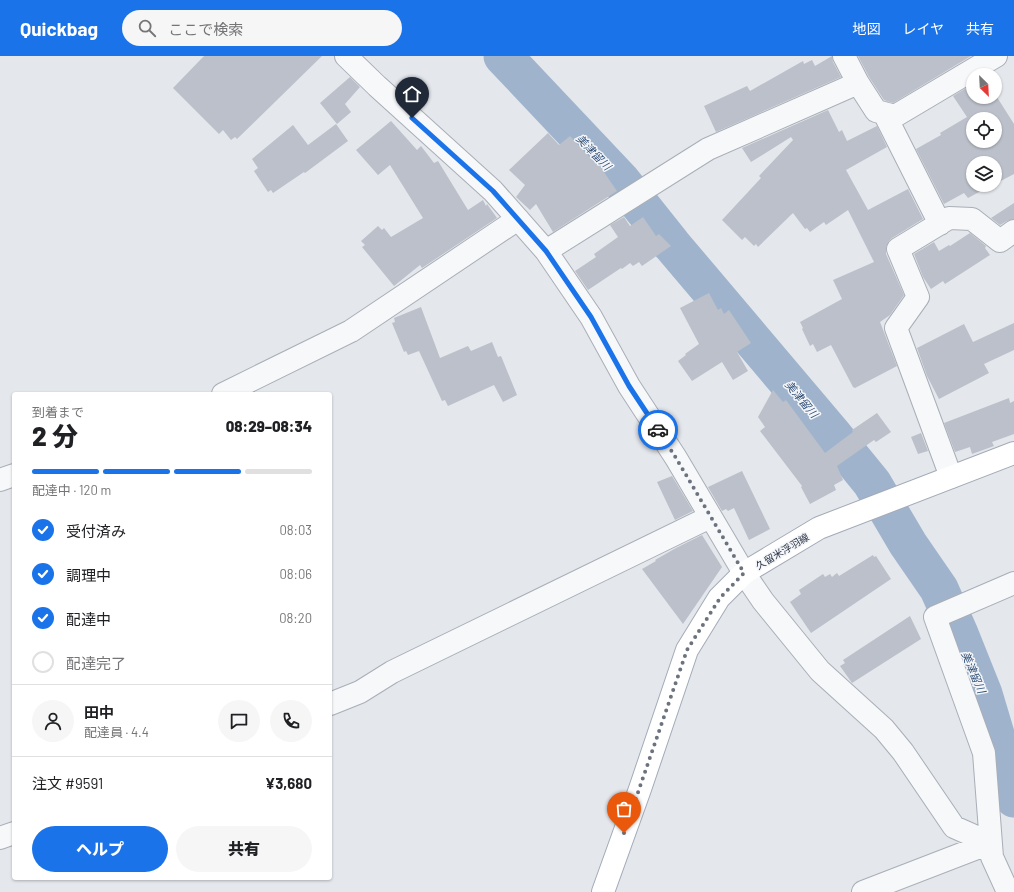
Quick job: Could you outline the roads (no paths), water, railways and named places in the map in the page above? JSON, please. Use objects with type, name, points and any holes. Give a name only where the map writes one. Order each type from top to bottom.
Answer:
[{"type":"main road","name":"久留米浮羽線","points":[[603,892],[687,650],[720,598],[744,573],[819,528],[1014,453]]},
{"type":"street","points":[[346,56],[493,191],[546,251],[591,317],[629,386],[676,458],[744,573],[763,601],[820,671],[884,729],[903,752],[954,827],[990,843]]},
{"type":"street","points":[[844,56],[858,83],[876,111],[895,116],[996,56]]},
{"type":"street","points":[[546,251],[708,149],[858,83]]},
{"type":"street","points":[[884,113],[940,224]]},
{"type":"street","points":[[951,477],[896,328],[918,297],[898,249],[949,218],[972,220],[1000,241],[1014,231]]},
{"type":"street","points":[[227,392],[351,332],[518,219]]},
{"type":"street","points":[[0,480],[12,476]]},
{"type":"street","points":[[332,703],[360,692],[392,672],[710,517]]},
{"type":"street","points":[[1008,892],[992,857],[984,753],[935,616],[1014,583]]},
{"type":"street","points":[[0,838],[12,834]]},
{"type":"street","points":[[864,892],[990,843]]},
{"type":"waterway","name":"美津留川","points":[[503,56],[621,181],[672,245],[872,483],[908,544],[939,589],[983,694],[1014,798]]}]
